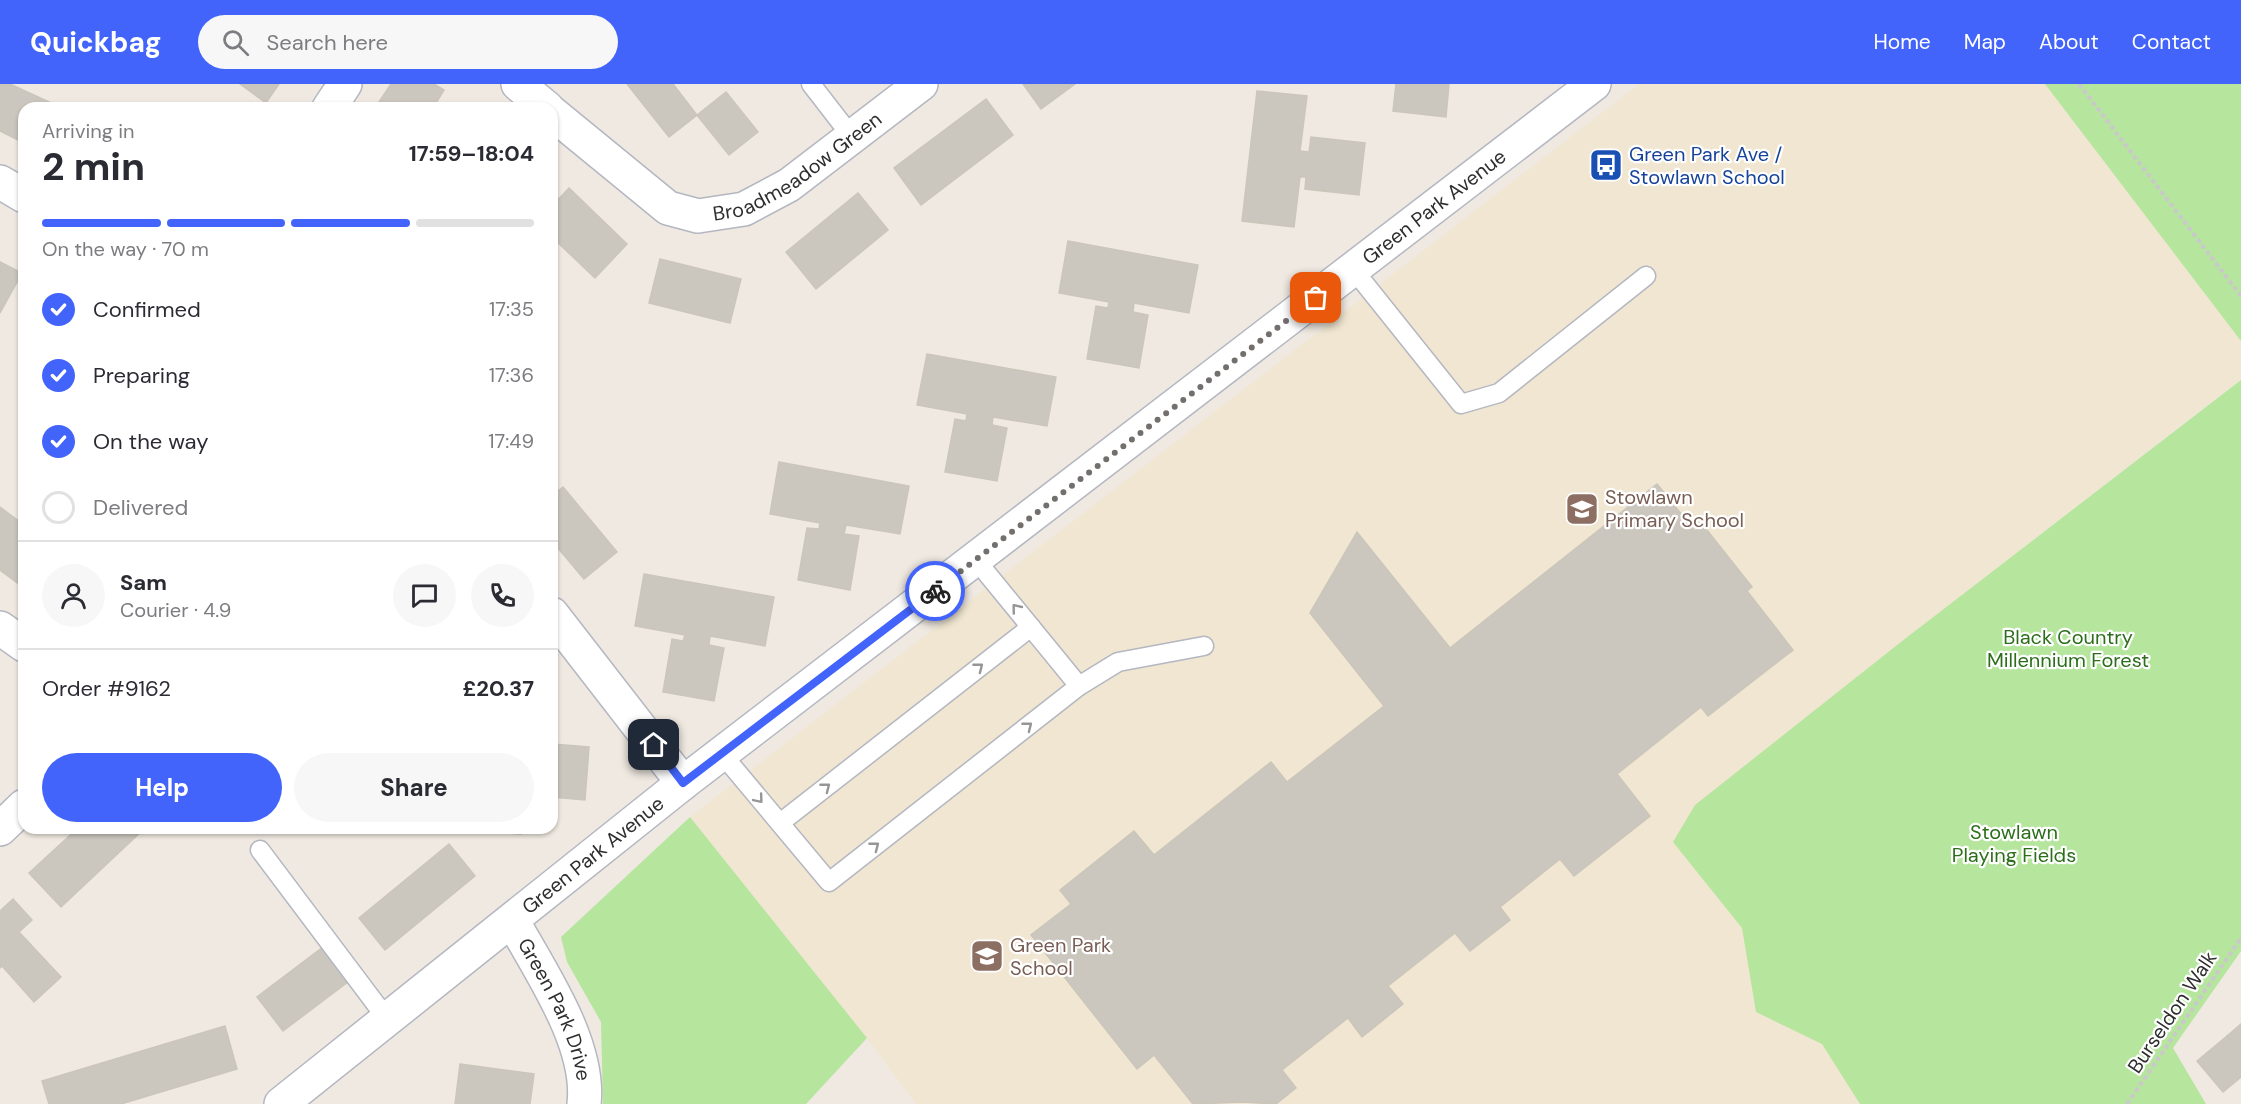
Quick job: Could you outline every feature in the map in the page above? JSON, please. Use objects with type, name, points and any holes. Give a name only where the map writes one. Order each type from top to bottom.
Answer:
[{"type":"street","points":[[333,102],[345,84]]},
{"type":"street","points":[[518,84],[540,102]]},
{"type":"street","name":"Broadmeadow Green","points":[[558,117],[668,208],[698,216],[744,209],[789,185],[921,84]]},
{"type":"street","name":"Green Park Avenue","points":[[281,1104],[683,783],[1594,84]]},
{"type":"street","points":[[0,182],[18,192]]},
{"type":"street","points":[[558,622],[683,783]]},
{"type":"street","points":[[0,628],[18,641]]},
{"type":"street","points":[[0,829],[18,812]]},
{"type":"street","name":"Green Park Drive","points":[[512,920],[574,1034],[583,1067],[584,1104]]},
{"type":"lane","points":[[811,84],[852,137]]},
{"type":"lane","points":[[1353,269],[1461,404],[1499,393],[1646,276]]},
{"type":"lane","points":[[976,560],[1079,686]]},
{"type":"lane","points":[[780,823],[1031,627]]},
{"type":"lane","points":[[722,754],[829,882],[1079,686],[1118,662],[1204,646]]},
{"type":"lane","points":[[260,850],[387,1019]]},
{"type":"path","points":[[2079,84],[2241,297]]},
{"type":"path","name":"Burseldon Walk","points":[[2127,1104],[2241,938]]},
{"type":"shaded area","name":"Stowlawn Primary School","points":[[1639,84],[2045,84],[2241,341],[2241,379],[1906,638],[1695,805],[1931,1104],[916,1104],[867,1038],[690,817]]},
{"type":"green space","points":[[2045,84],[2241,84],[2241,341]]},
{"type":"green space","name":"Stowlawn Playing Fields","points":[[2241,380],[2241,951],[2173,1048],[2206,1104],[1860,1104],[1822,1044],[1756,1012],[1742,928],[1673,842],[1695,805],[1906,638]]},
{"type":"green space","points":[[690,817],[867,1038],[806,1104],[603,1104],[601,1022],[567,962],[561,937]]},
{"type":"building","points":[[0,84],[10,84],[49,102],[18,102],[18,140],[0,131]]},
{"type":"building","points":[[240,84],[279,84],[265,102]]},
{"type":"building","points":[[391,84],[434,84],[444,90],[437,102],[379,102]]},
{"type":"building","points":[[627,84],[673,84],[697,115],[669,137]]},
{"type":"building","points":[[1023,84],[1075,84],[1041,109]]},
{"type":"building","points":[[1396,84],[1449,84],[1446,117],[1393,111]]},
{"type":"building","points":[[1257,91],[1307,96],[1300,151],[1309,152],[1311,137],[1365,143],[1359,195],[1305,189],[1306,177],[1300,177],[1294,227],[1242,221]]},
{"type":"building","points":[[726,92],[758,132],[729,155],[697,115]]},
{"type":"building","points":[[986,99],[1013,135],[921,205],[894,168]]},
{"type":"building","points":[[569,188],[627,244],[595,278],[558,243],[558,200]]},
{"type":"building","points":[[858,193],[888,230],[816,289],[786,252]]},
{"type":"building","points":[[1068,241],[1198,265],[1189,313],[1134,303],[1133,312],[1148,315],[1139,368],[1087,359],[1096,306],[1108,308],[1109,302],[1059,293]]},
{"type":"building","points":[[660,259],[741,279],[730,323],[649,303]]},
{"type":"building","points":[[0,262],[18,271],[18,280],[0,313]]},
{"type":"building","points":[[927,354],[1056,377],[1047,426],[993,417],[992,425],[1007,428],[997,481],[945,472],[955,419],[966,421],[967,414],[917,405]]},
{"type":"building","points":[[779,462],[909,486],[900,534],[846,525],[844,534],[859,536],[850,590],[798,580],[807,528],[819,529],[820,523],[770,514]]},
{"type":"building","points":[[1657,484],[1695,531],[1703,525],[1752,587],[1747,591],[1793,650],[1708,716],[1701,707],[1617,774],[1650,816],[1574,876],[1560,859],[1500,907],[1510,920],[1470,951],[1455,933],[1388,986],[1403,1004],[1362,1037],[1348,1018],[1282,1070],[1296,1088],[1276,1104],[1242,1102],[1193,1104],[1154,1055],[1137,1069],[1031,935],[1071,904],[1060,890],[1134,831],[1154,855],[1271,762],[1287,782],[1384,706],[1310,613],[1357,532],[1450,648]]},
{"type":"building","points":[[563,487],[617,552],[584,579],[558,548],[558,491]]},
{"type":"building","points":[[0,507],[18,520],[18,584],[0,570]]},
{"type":"building","points":[[644,574],[774,597],[765,646],[710,636],[709,645],[724,648],[714,701],[663,692],[672,639],[683,641],[685,635],[635,626]]},
{"type":"building","points":[[558,744],[589,747],[585,800],[558,798]]},
{"type":"building","points":[[71,834],[139,834],[61,907],[29,873]]},
{"type":"building","points":[[449,844],[475,876],[385,950],[359,918]]},
{"type":"building","points":[[13,899],[32,920],[19,932],[61,977],[34,1002],[2,966],[0,968],[0,911]]},
{"type":"building","points":[[323,947],[349,981],[283,1031],[257,997]]},
{"type":"building","points":[[2241,1024],[2241,1053],[2227,1036]]},
{"type":"building","points":[[225,1026],[237,1069],[121,1104],[49,1104],[42,1081]]},
{"type":"building","points":[[2227,1036],[2241,1053],[2241,1077],[2223,1092],[2197,1061]]},
{"type":"building","points":[[460,1064],[534,1074],[530,1104],[455,1104]]},
{"type":"way so far","points":[[935,591],[1316,298]]},
{"type":"place","name":"Green Park Ave / Stowlawn School","points":[[1606,165]]},
{"type":"place","name":"Stowlawn Primary School","points":[[1582,509]]},
{"type":"place","name":"Green Park School","points":[[987,956]]},
{"type":"route","points":[[654,745],[683,783],[935,591]]},
{"type":"park label","name":"Black Country Millennium Forest","points":[[2068,648]]}]
